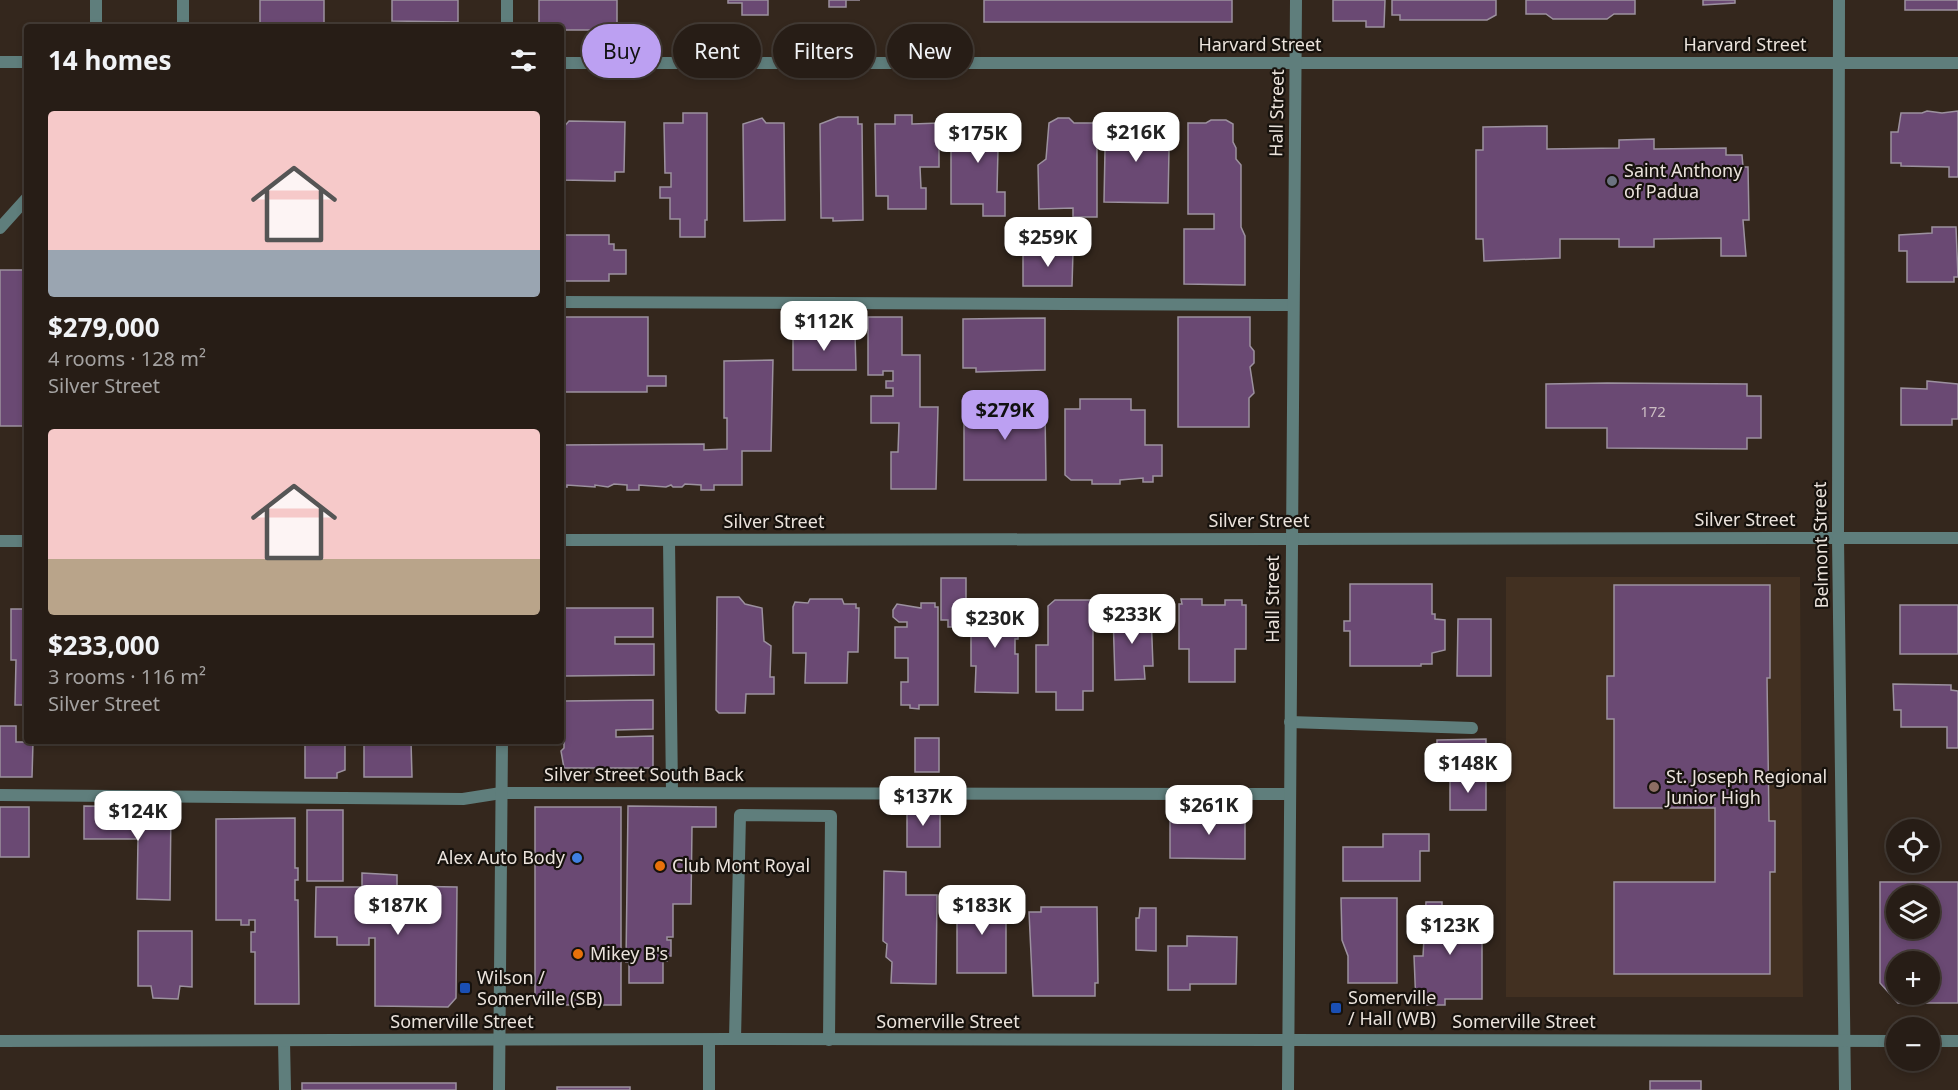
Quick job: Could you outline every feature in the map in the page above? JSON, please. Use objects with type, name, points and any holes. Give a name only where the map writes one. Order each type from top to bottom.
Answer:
[{"type":"street","points":[[96,0],[96,24]]},
{"type":"street","points":[[183,0],[183,24]]},
{"type":"street","points":[[507,0],[507,24]]},
{"type":"street","name":"Hall Street","points":[[1288,1090],[1296,0]]},
{"type":"street","name":"Belmont Street","points":[[1839,0],[1838,538],[1845,1090]]},
{"type":"street","points":[[0,62],[24,62]]},
{"type":"street","name":"Harvard Street","points":[[564,63],[1958,63]]},
{"type":"street","points":[[0,228],[24,201]]},
{"type":"street","points":[[564,302],[1293,305]]},
{"type":"street","name":"Silver Street","points":[[564,540],[1958,538]]},
{"type":"street","points":[[669,540],[672,793]]},
{"type":"street","points":[[0,541],[24,541]]},
{"type":"street","points":[[1290,722],[1472,728]]},
{"type":"street","points":[[499,1090],[502,744]]},
{"type":"street","name":"Silver Street South Back","points":[[0,795],[463,799],[501,793],[1289,794]]},
{"type":"street","points":[[735,1039],[740,815],[831,816],[829,1040]]},
{"type":"street","name":"Somerville Street","points":[[0,1041],[735,1039],[1886,1041]]},
{"type":"street","points":[[709,1040],[709,1090]]},
{"type":"street","points":[[284,1041],[285,1090]]},
{"type":"street","points":[[1940,1041],[1958,1041]]},
{"type":"shaded area","name":"St. Joseph Regional Junior High","points":[[1506,577],[1800,577],[1803,997],[1506,997]]},
{"type":"building","points":[[260,0],[324,0],[324,24],[260,24]]},
{"type":"building","points":[[392,0],[458,0],[458,22],[392,21]]},
{"type":"building","points":[[539,0],[617,0],[617,24],[582,24],[582,30],[564,30],[564,24],[539,24]]},
{"type":"building","points":[[728,0],[768,0],[768,15],[742,15],[742,3],[728,3]]},
{"type":"building","points":[[829,0],[846,0],[846,7],[829,7]]},
{"type":"building","points":[[984,0],[1232,0],[1232,22],[984,22]]},
{"type":"building","points":[[1333,0],[1385,0],[1384,27],[1366,27],[1366,21],[1333,21]]},
{"type":"building","points":[[1392,0],[1496,0],[1496,15],[1487,20],[1400,20],[1400,15],[1392,15]]},
{"type":"building","points":[[1526,0],[1635,0],[1635,14],[1614,14],[1607,19],[1553,19],[1546,14],[1526,14]]},
{"type":"building","points":[[1703,0],[1735,0],[1735,3],[1703,5]]},
{"type":"building","points":[[1905,0],[1958,0],[1958,10],[1905,10]]},
{"type":"building","points":[[1927,111],[1942,113],[1958,111],[1958,177],[1949,177],[1949,167],[1901,166],[1901,163],[1891,163],[1891,132],[1898,132],[1901,113]]},
{"type":"building","points":[[683,113],[707,113],[705,237],[680,237],[680,219],[670,219],[670,198],[660,198],[660,187],[671,187],[671,173],[665,173],[664,123],[683,123]]},
{"type":"building","points":[[895,115],[912,115],[912,124],[939,123],[939,167],[920,167],[921,188],[926,188],[926,209],[888,209],[888,196],[876,196],[875,124],[895,124]]},
{"type":"building","points":[[969,115],[988,115],[988,122],[998,122],[1006,126],[1006,149],[998,149],[997,192],[1005,192],[1005,216],[983,216],[983,204],[951,204],[951,126],[969,122]]},
{"type":"building","points":[[838,117],[858,117],[858,124],[862,124],[863,220],[833,221],[833,218],[821,218],[820,124]]},
{"type":"building","points":[[762,118],[766,123],[784,123],[785,220],[744,221],[743,124]]},
{"type":"building","points":[[1058,118],[1069,118],[1074,123],[1097,123],[1097,217],[1073,217],[1073,208],[1039,209],[1038,165],[1046,159],[1049,123]]},
{"type":"building","points":[[1124,119],[1149,119],[1149,123],[1164,126],[1163,146],[1169,150],[1168,203],[1104,202],[1105,150],[1109,145],[1109,126],[1124,123]]},
{"type":"building","points":[[1211,120],[1226,120],[1233,124],[1236,159],[1241,165],[1241,227],[1245,236],[1245,285],[1184,284],[1184,229],[1214,229],[1214,214],[1188,214],[1188,123],[1206,123]]},
{"type":"building","points":[[569,121],[625,122],[624,172],[615,172],[615,181],[564,180],[564,127]]},
{"type":"building","name":"Saint Anthony of Padua","points":[[1547,126],[1547,149],[1619,148],[1619,140],[1654,139],[1654,149],[1726,148],[1726,155],[1742,155],[1743,167],[1748,167],[1749,220],[1743,220],[1746,256],[1721,256],[1721,238],[1654,239],[1654,247],[1619,247],[1619,239],[1560,239],[1560,258],[1484,261],[1483,239],[1476,239],[1476,150],[1483,150],[1483,127]]},
{"type":"building","points":[[1932,227],[1956,227],[1958,277],[1954,277],[1954,282],[1907,282],[1907,251],[1899,251],[1899,235],[1932,233]]},
{"type":"building","points":[[564,235],[609,235],[609,244],[614,244],[614,250],[626,250],[626,274],[609,274],[609,281],[564,281]]},
{"type":"building","points":[[1023,251],[1073,251],[1072,286],[1023,286]]},
{"type":"building","points":[[0,270],[24,270],[24,426],[0,426]]},
{"type":"building","points":[[564,317],[648,317],[648,376],[666,376],[666,386],[647,386],[647,392],[564,392]]},
{"type":"building","points":[[868,317],[902,317],[902,355],[920,355],[920,407],[938,407],[936,489],[891,489],[891,452],[898,452],[899,423],[871,423],[871,396],[893,396],[893,388],[886,388],[886,381],[893,381],[893,371],[883,371],[883,375],[868,375]]},
{"type":"building","points":[[1178,317],[1250,317],[1250,346],[1254,351],[1254,363],[1250,367],[1254,393],[1249,398],[1249,427],[1178,427]]},
{"type":"building","points":[[1045,318],[1045,370],[976,372],[976,368],[963,368],[963,319]]},
{"type":"building","points":[[793,333],[855,333],[856,370],[793,370]]},
{"type":"building","points":[[773,360],[771,451],[742,451],[742,485],[714,485],[714,490],[701,490],[701,485],[685,484],[682,487],[639,485],[639,490],[627,490],[627,485],[614,484],[608,487],[567,485],[564,487],[564,445],[704,444],[704,450],[727,449],[727,418],[724,418],[724,361]]},
{"type":"building","points":[[1927,381],[1958,384],[1958,419],[1952,419],[1952,425],[1901,425],[1901,388],[1927,389]]},
{"type":"building","points":[[1546,384],[1747,384],[1747,396],[1761,396],[1761,438],[1747,438],[1747,449],[1607,448],[1607,428],[1546,428]]},
{"type":"building","points":[[979,399],[1030,399],[1030,410],[1045,410],[1046,480],[964,480],[964,410],[979,409]]},
{"type":"building","points":[[1080,399],[1131,399],[1131,410],[1145,410],[1145,445],[1162,445],[1162,476],[1153,476],[1153,482],[1143,482],[1143,478],[1120,480],[1120,484],[1092,484],[1092,480],[1071,480],[1065,475],[1065,409],[1080,409]]},
{"type":"building","points":[[941,578],[966,578],[966,620],[961,620],[961,627],[948,627],[948,620],[941,620]]},
{"type":"building","points":[[1350,584],[1432,584],[1432,614],[1435,614],[1435,619],[1445,620],[1445,650],[1432,653],[1432,664],[1421,664],[1421,666],[1350,666],[1350,631],[1344,631],[1344,621],[1350,621]]},
{"type":"building","points":[[1614,585],[1770,585],[1770,678],[1767,678],[1769,821],[1775,821],[1775,872],[1770,872],[1770,974],[1614,974],[1614,882],[1715,882],[1715,808],[1614,808],[1614,719],[1607,719],[1607,676],[1614,676]]},
{"type":"building","points":[[717,597],[739,597],[745,604],[762,608],[764,641],[771,646],[770,677],[774,677],[774,694],[746,694],[745,713],[719,713],[716,710]]},
{"type":"building","points":[[810,599],[842,599],[844,604],[856,604],[856,608],[859,608],[858,652],[848,652],[847,683],[805,683],[806,653],[793,653],[793,607],[795,602],[808,603]]},
{"type":"building","points":[[1181,599],[1202,599],[1202,605],[1225,605],[1225,600],[1242,600],[1242,605],[1246,605],[1246,649],[1235,649],[1235,682],[1189,682],[1189,649],[1179,649]]},
{"type":"building","points":[[1055,600],[1093,600],[1093,691],[1083,691],[1083,710],[1056,710],[1056,692],[1036,692],[1036,645],[1048,645],[1048,606]]},
{"type":"building","points":[[921,603],[935,603],[935,607],[938,607],[938,705],[919,705],[919,709],[910,708],[910,705],[901,705],[901,682],[908,682],[908,658],[895,658],[895,627],[907,627],[907,622],[899,622],[893,617],[893,610],[897,604],[921,608]]},
{"type":"building","points":[[1900,605],[1958,605],[1958,654],[1900,654]]},
{"type":"building","points":[[971,607],[1019,608],[1018,639],[1015,639],[1015,654],[1018,654],[1018,693],[975,692],[976,666],[971,666]]},
{"type":"building","points":[[564,608],[653,608],[653,637],[615,637],[615,644],[654,644],[654,675],[564,676]]},
{"type":"building","points":[[11,609],[24,609],[24,705],[15,705],[16,660],[11,660]]},
{"type":"building","points":[[1113,613],[1151,613],[1153,666],[1144,666],[1145,679],[1115,680]]},
{"type":"building","points":[[1458,619],[1491,619],[1491,676],[1457,676]]},
{"type":"building","points":[[1893,684],[1951,685],[1951,690],[1958,691],[1958,748],[1947,748],[1947,727],[1901,727],[1901,710],[1894,710]]},
{"type":"building","points":[[653,700],[653,729],[616,730],[616,737],[653,736],[653,768],[564,768],[561,751],[564,748],[564,701]]},
{"type":"building","points":[[0,726],[16,726],[16,742],[33,744],[32,777],[0,777]]},
{"type":"building","points":[[915,738],[939,738],[939,772],[915,772]]},
{"type":"building","points":[[1486,739],[1486,773],[1437,773],[1437,740]]},
{"type":"building","points":[[305,744],[345,744],[345,770],[337,773],[337,778],[305,778]]},
{"type":"building","points":[[364,744],[411,744],[412,777],[364,777]]},
{"type":"building","points":[[1450,777],[1486,777],[1486,810],[1450,810]]},
{"type":"building","points":[[84,806],[171,807],[170,900],[137,899],[138,839],[84,839]]},
{"type":"building","name":"Club Mont Royal","points":[[628,806],[716,807],[716,827],[692,827],[691,904],[673,904],[673,937],[667,937],[667,940],[671,940],[671,956],[667,956],[667,961],[663,961],[663,983],[629,983],[629,962],[626,962]]},
{"type":"building","points":[[0,807],[29,807],[29,857],[0,857]]},
{"type":"building","points":[[535,807],[621,807],[621,1005],[543,1005],[535,996]]},
{"type":"building","points":[[907,807],[940,807],[940,847],[907,847]]},
{"type":"building","points":[[307,810],[343,810],[343,881],[307,881]]},
{"type":"building","points":[[1187,812],[1237,812],[1237,815],[1245,815],[1245,859],[1170,858],[1170,821],[1187,821]]},
{"type":"building","points":[[295,818],[295,868],[298,868],[298,880],[295,880],[295,900],[298,900],[299,1004],[255,1004],[255,952],[251,952],[251,932],[255,932],[255,920],[249,920],[249,925],[241,925],[241,920],[216,920],[216,819]]},
{"type":"building","points":[[1383,834],[1429,834],[1429,851],[1420,851],[1420,881],[1343,881],[1343,847],[1383,847]]},
{"type":"building","points":[[884,871],[906,872],[906,895],[937,895],[936,984],[891,983],[892,962],[886,957],[887,944],[883,941]]},
{"type":"building","points":[[362,873],[397,875],[397,886],[457,887],[456,998],[448,1007],[375,1006],[375,938],[369,938],[369,945],[337,945],[337,937],[315,937],[316,887],[362,887]]},
{"type":"building","points":[[1880,882],[1958,882],[1958,1003],[1940,1003],[1940,951],[1886,951],[1886,990],[1880,983]]},
{"type":"building","points":[[1341,898],[1397,898],[1397,983],[1348,983],[1348,956],[1342,940]]},
{"type":"building","points":[[957,899],[1006,899],[1006,973],[957,973]]},
{"type":"building","points":[[1426,902],[1442,902],[1442,909],[1482,909],[1482,999],[1445,999],[1445,1005],[1416,1005],[1414,956],[1423,956]]},
{"type":"building","points":[[1041,907],[1097,907],[1098,983],[1095,983],[1095,996],[1033,996],[1029,912],[1041,912]]},
{"type":"building","points":[[1140,908],[1156,908],[1156,951],[1136,950],[1136,918],[1139,918]]},
{"type":"building","points":[[138,931],[192,931],[192,987],[180,986],[178,999],[153,998],[151,986],[138,986]]},
{"type":"building","points":[[1187,936],[1237,937],[1236,984],[1190,984],[1190,990],[1168,990],[1168,946],[1187,946]]},
{"type":"building","points":[[1650,1081],[1701,1081],[1701,1090],[1650,1090]]},
{"type":"building","points":[[302,1083],[456,1083],[456,1090],[302,1090]]},
{"type":"building","points":[[557,1087],[630,1087],[630,1090],[557,1090]]},
{"type":"place","name":"Saint Anthony of Padua","points":[[1612,181]]},
{"type":"place","name":"St. Joseph Regional Junior High","points":[[1654,787]]},
{"type":"place","name":"Alex Auto Body","points":[[577,858]]},
{"type":"place","name":"Club Mont Royal","points":[[660,866]]},
{"type":"place","name":"Mikey B's","points":[[578,954]]},
{"type":"place","name":"Wilson / Somerville (SB)","points":[[465,988]]},
{"type":"place","name":"Somerville / Hall (WB)","points":[[1336,1008]]}]
